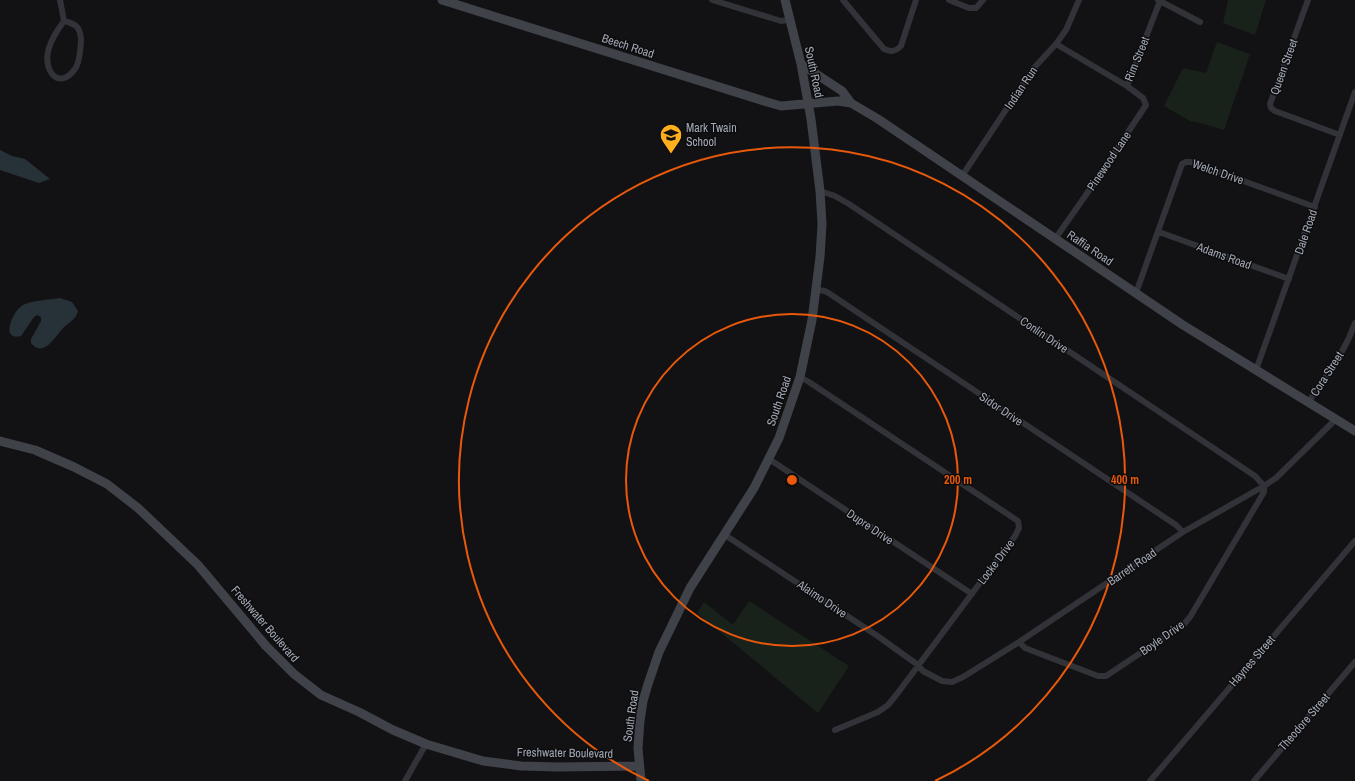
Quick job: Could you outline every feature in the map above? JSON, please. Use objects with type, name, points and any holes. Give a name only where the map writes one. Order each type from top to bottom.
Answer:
[{"type":"main road","name":"Beech Road","points":[[442,0],[781,106],[808,104]]},
{"type":"main road","name":"South Road","points":[[641,781],[638,748],[640,721],[643,701],[660,652],[690,588],[754,488],[769,459],[789,410],[800,377],[808,341],[817,290],[820,257],[822,224],[820,191],[811,119],[801,64],[784,0]]},
{"type":"main road","points":[[801,64],[842,92],[851,103]]},
{"type":"main road","name":"Raffia Road","points":[[808,104],[838,101],[851,103],[878,119],[1183,325],[1355,431]]},
{"type":"main road","name":"Freshwater Boulevard","points":[[0,441],[35,450],[74,467],[107,484],[138,508],[198,565],[266,646],[294,674],[320,695],[360,712],[393,730],[426,744],[483,761],[521,766],[640,766]]},
{"type":"street","points":[[60,0],[64,21],[56,32],[49,46],[47,56],[49,72],[60,79],[75,69],[79,58],[81,35],[78,28],[72,23],[64,21]]},
{"type":"street","points":[[712,0],[781,21],[789,20]]},
{"type":"street","points":[[844,0],[884,49],[891,52],[897,50],[901,46],[916,0]]},
{"type":"street","points":[[949,0],[969,8],[976,8],[983,0]]},
{"type":"street","name":"Indian Run","points":[[962,176],[1033,69],[1056,44],[1066,30],[1079,0]]},
{"type":"street","points":[[1159,0],[1200,22]]},
{"type":"street","name":"Rim Street","points":[[1056,44],[1127,86],[1159,0]]},
{"type":"street","name":"Queen Street","points":[[1308,0],[1270,104],[1271,108],[1275,111],[1340,135]]},
{"type":"street","name":"Pinewood Lane","points":[[1055,239],[1146,105],[1143,98],[1127,86]]},
{"type":"street","name":"Dale Road","points":[[1256,370],[1355,92]]},
{"type":"street","name":"Welch Drive","points":[[1136,293],[1182,164],[1186,162],[1191,162],[1315,207]]},
{"type":"street","name":"Conlin Drive","points":[[820,191],[835,196],[849,204],[1255,476],[1264,486]]},
{"type":"street","name":"Adams Road","points":[[1159,232],[1289,279]]},
{"type":"street","name":"Sidor Drive","points":[[817,290],[825,291],[830,294],[1176,525],[1184,532]]},
{"type":"street","name":"Cora Street","points":[[1308,403],[1336,364],[1349,339],[1355,323]]},
{"type":"street","name":"Locke Drive","points":[[800,377],[1018,521],[1019,528],[1015,536],[972,594],[888,704],[878,712],[835,730]]},
{"type":"street","name":"Barrett Road","points":[[918,665],[923,671],[942,681],[952,682],[963,677],[1019,642],[1184,532],[1276,478],[1336,419]]},
{"type":"street","name":"Dupre Drive","points":[[769,459],[972,594]]},
{"type":"street","name":"Boyle Drive","points":[[1019,642],[1025,648],[1098,676],[1106,676],[1184,624],[1190,617],[1264,492],[1264,486]]},
{"type":"street","name":"Alaimo Drive","points":[[725,535],[879,637],[918,665]]},
{"type":"street","name":"Haynes Street","points":[[1150,781],[1355,541]]},
{"type":"street","name":"Theodore Street","points":[[1254,781],[1355,662]]},
{"type":"street","points":[[405,781],[426,744]]},
{"type":"shaded area","points":[[1228,0],[1266,0],[1255,35],[1223,23]]},
{"type":"shaded area","points":[[1217,42],[1250,54],[1224,130],[1190,121],[1164,106],[1183,68],[1206,73]]},
{"type":"shaded area","points":[[0,150],[12,156],[25,159],[50,179],[39,183],[0,170]]},
{"type":"shaded area","points":[[60,298],[72,302],[78,311],[71,322],[64,327],[49,344],[41,348],[36,347],[31,343],[31,339],[41,321],[41,317],[37,315],[21,336],[15,337],[11,335],[10,325],[19,308],[27,303]]},
{"type":"shaded area","points":[[749,601],[849,666],[818,713],[697,613],[704,602],[733,625]]},
{"type":"place","name":"Mark Twain School","points":[[671,154]]}]
